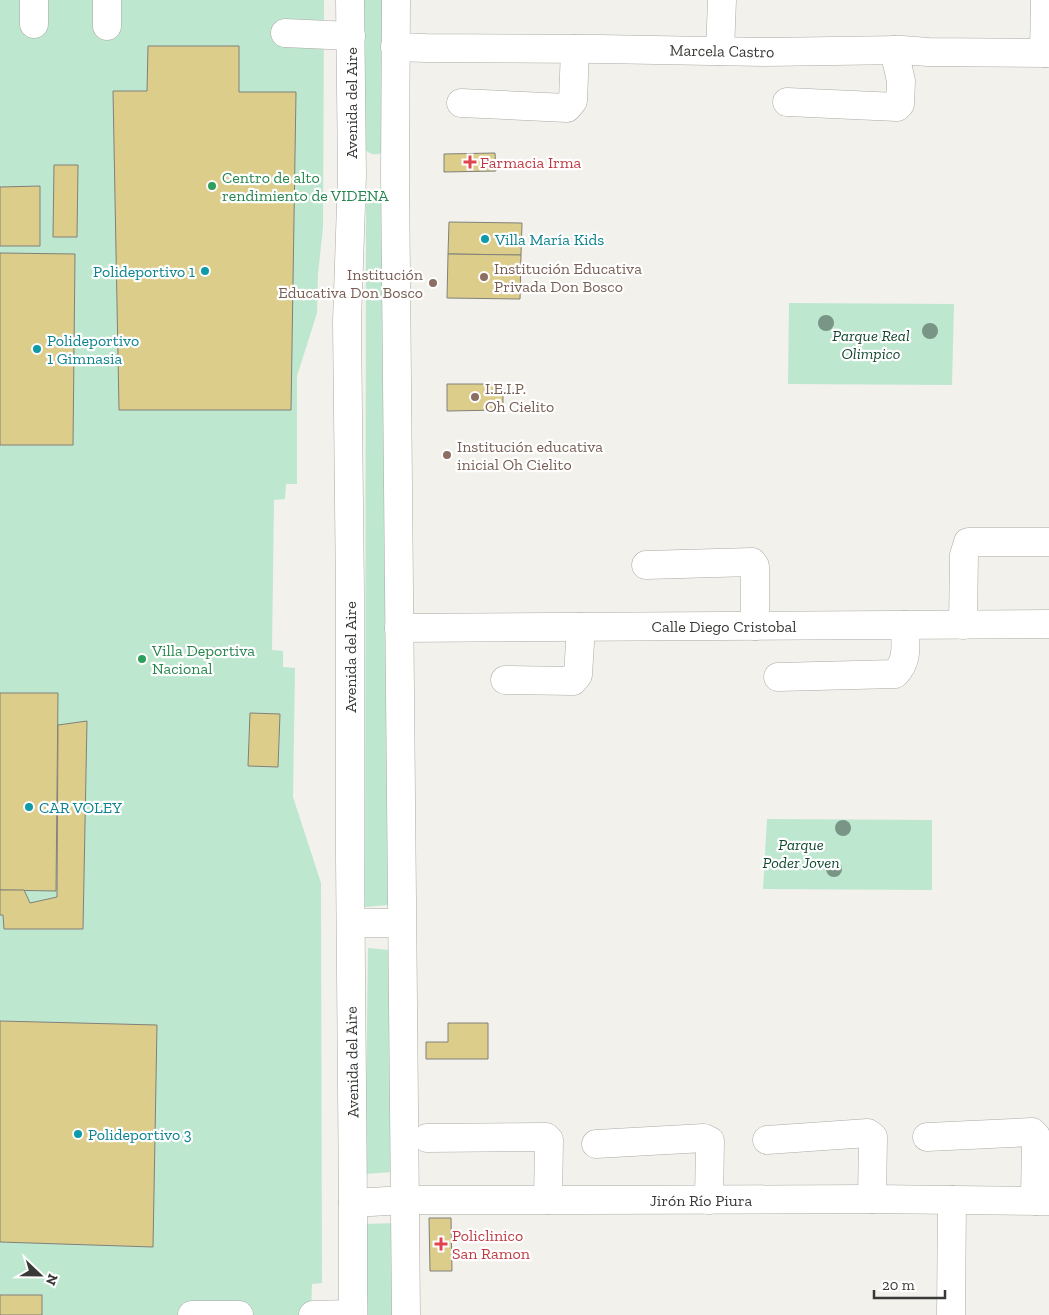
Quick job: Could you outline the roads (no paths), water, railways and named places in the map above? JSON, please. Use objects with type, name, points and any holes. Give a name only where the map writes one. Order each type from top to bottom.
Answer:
[{"type":"main road","name":"Avenida del Aire","points":[[350,0],[352,175],[347,322],[350,596],[352,1315]]},
{"type":"main road","points":[[396,0],[395,174],[406,1315]]},
{"type":"main road","points":[[720,51],[722,0]]},
{"type":"main road","points":[[1045,0],[1046,53]]},
{"type":"main road","points":[[286,33],[351,36]]},
{"type":"main road","name":"Marcela Castro","points":[[395,47],[765,52],[894,50],[1046,53]]},
{"type":"main road","points":[[461,103],[567,108],[574,101],[575,49]]},
{"type":"main road","points":[[787,102],[897,108],[900,104],[901,81],[894,50]]},
{"type":"main road","points":[[352,175],[395,174]]},
{"type":"main road","points":[[964,625],[964,555],[968,542],[1049,542]]},
{"type":"main road","points":[[646,565],[752,562],[755,566],[755,626]]},
{"type":"main road","name":"Calle Diego Cristobal","points":[[399,628],[1049,624]]},
{"type":"main road","points":[[778,677],[895,674],[905,661],[905,625]]},
{"type":"main road","points":[[505,680],[573,681],[578,675],[581,627]]},
{"type":"main road","points":[[351,923],[401,923]]},
{"type":"main road","points":[[926,1137],[1032,1132],[1036,1136],[1042,1201]]},
{"type":"main road","points":[[767,1140],[868,1133],[873,1137],[872,1199]]},
{"type":"main road","points":[[428,1138],[546,1137],[549,1140],[548,1200]]},
{"type":"main road","points":[[596,1144],[704,1138],[710,1142],[709,1200]]},
{"type":"main road","name":"Jirón Río Piura","points":[[353,1203],[405,1200],[872,1199],[1042,1201]]},
{"type":"main road","points":[[951,1315],[952,1200]]},
{"type":"main road","points":[[192,1315],[239,1315]]},
{"type":"main road","points":[[313,1315],[352,1315]]},
{"type":"place","name":"Farmacia Irma","points":[[470,162]]},
{"type":"place","name":"Centro de alto rendimiento de VIDENA","points":[[212,186]]},
{"type":"place","name":"Villa María Kids","points":[[485,239]]},
{"type":"place","name":"Polideportivo 1","points":[[205,271]]},
{"type":"place","name":"Institución Educativa Privada Don Bosco","points":[[484,277]]},
{"type":"place","name":"Institución Educativa Don Bosco","points":[[433,283]]},
{"type":"place","name":"Polideportivo 1 Gimnasia","points":[[37,349]]},
{"type":"place","name":"I.E.I.P. Oh Cielito","points":[[475,397]]},
{"type":"place","name":"Institución educativa inicial Oh Cielito","points":[[447,455]]},
{"type":"place","name":"Villa Deportiva Nacional","points":[[142,659]]},
{"type":"place","name":"CAR VOLEY","points":[[29,807]]},
{"type":"place","name":"Polideportivo 3","points":[[78,1134]]},
{"type":"place","name":"Policlinico San Ramon","points":[[441,1244]]},
{"type":"park label","name":"Parque Real Olimpico","points":[[871,344]]},
{"type":"park label","name":"Parque Poder Joven","points":[[801,853]]}]
